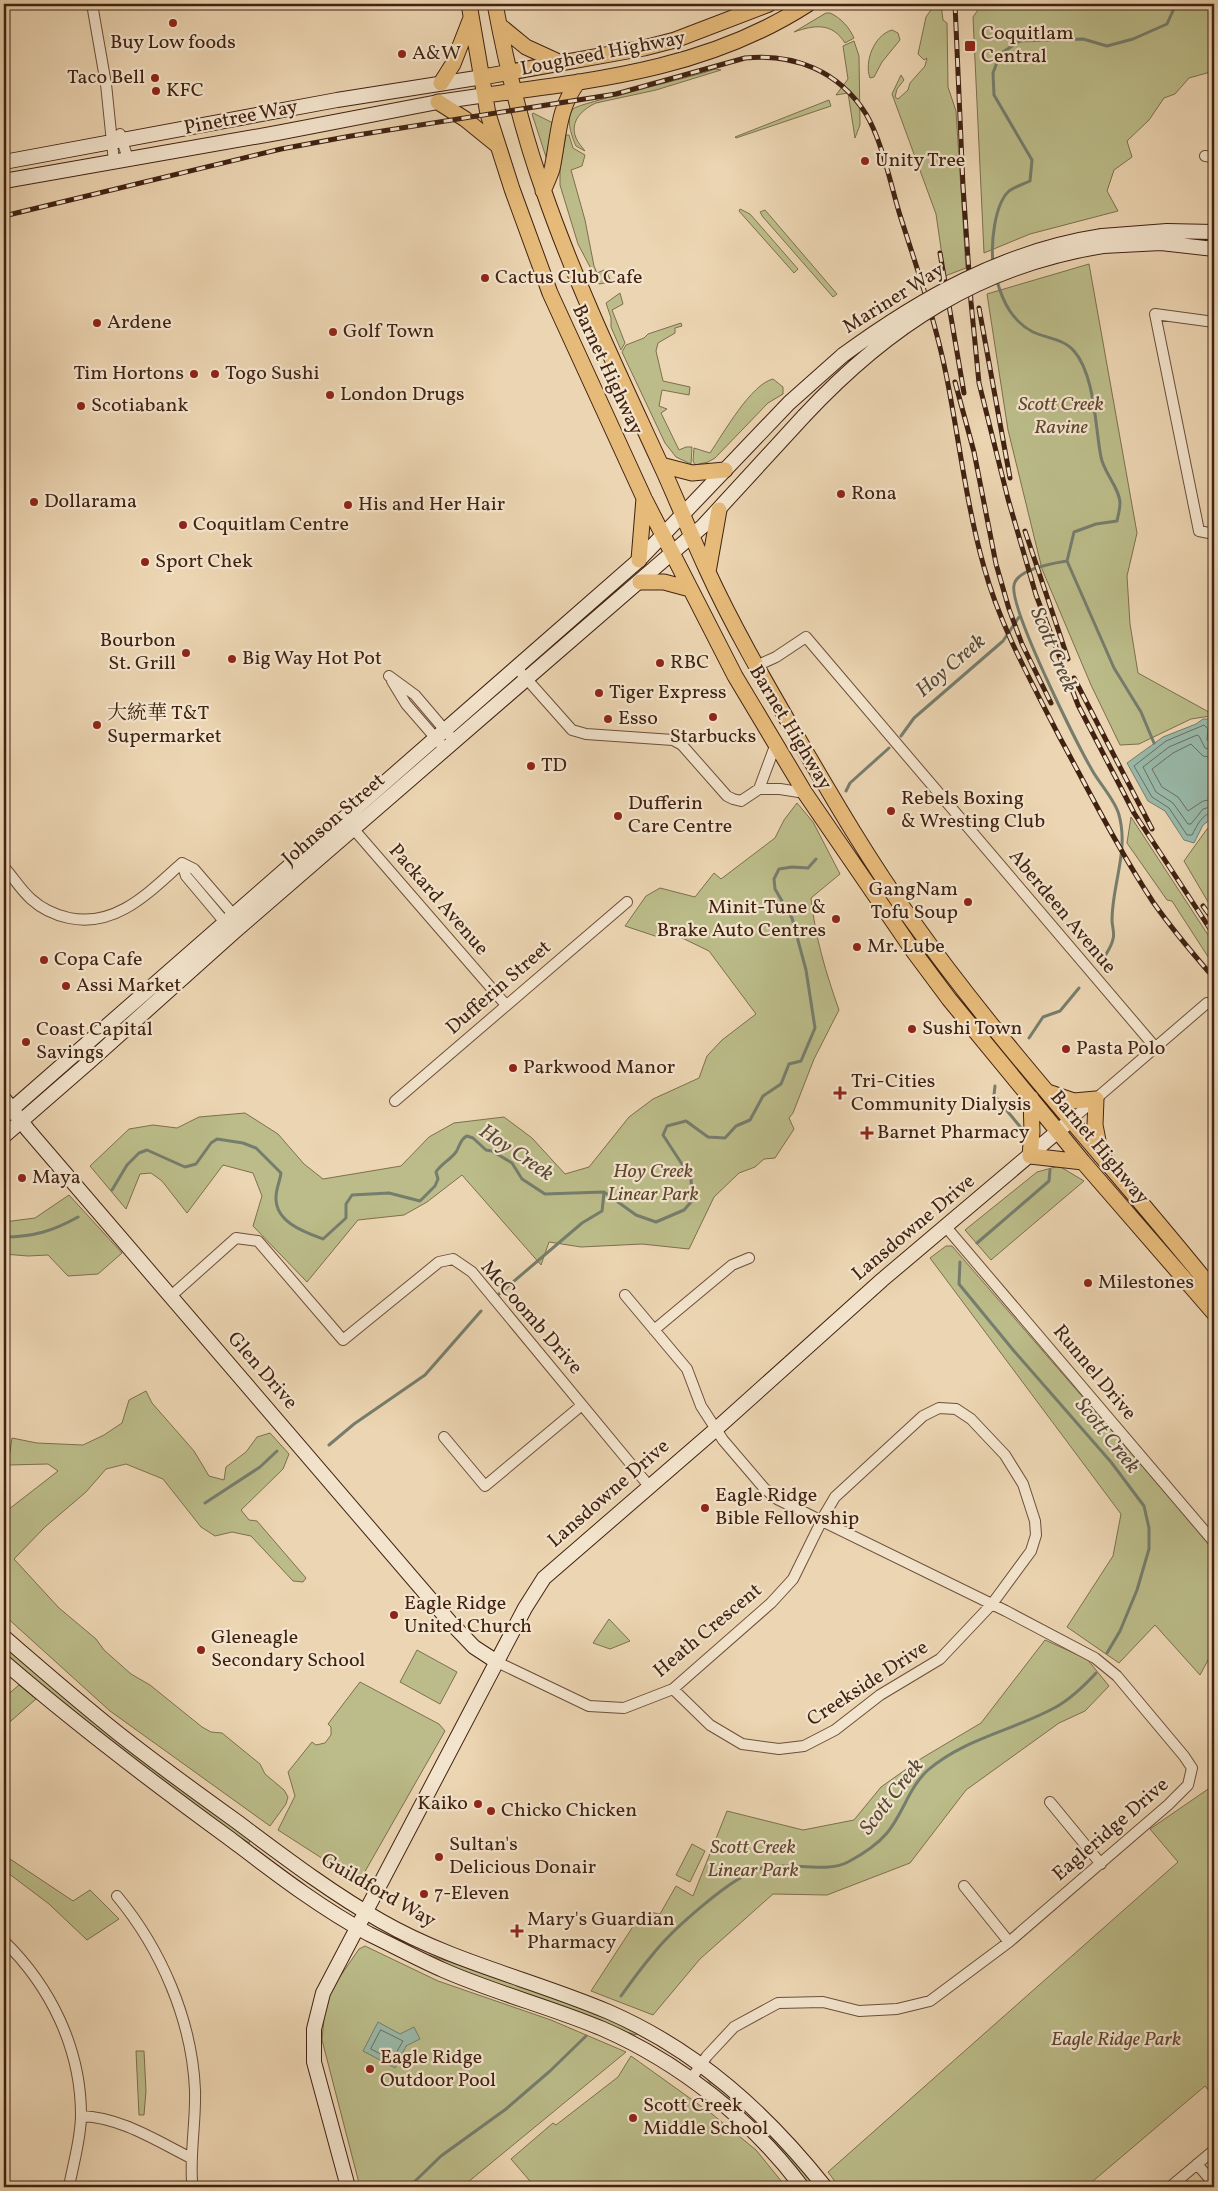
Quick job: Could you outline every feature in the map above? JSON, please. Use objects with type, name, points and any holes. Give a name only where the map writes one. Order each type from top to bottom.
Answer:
[{"type":"main road","name":"Lougheed Highway","points":[[495,4],[513,92]]},
{"type":"main road","name":"Lougheed Highway","points":[[483,77],[675,40],[768,4]]},
{"type":"main road","name":"Lougheed Highway","points":[[486,95],[645,70],[700,56],[756,32],[808,4]]},
{"type":"main road","points":[[470,11],[483,77]]},
{"type":"main road","points":[[442,83],[453,64],[470,11]]},
{"type":"main road","points":[[499,25],[526,47],[561,63]]},
{"type":"main road","name":"Pinetree Way","points":[[4,162],[115,137],[483,77]]},
{"type":"main road","name":"Barnet Highway","points":[[483,77],[488,114],[497,145],[550,293],[671,553],[735,676],[775,746],[894,925],[949,999],[1083,1162],[1214,1313]]},
{"type":"main road","points":[[543,191],[552,171],[563,107],[569,94],[578,82]]},
{"type":"main road","name":"Barnet Highway","points":[[513,92],[543,191],[595,320],[691,536],[756,666],[835,804],[904,910],[942,961],[1070,1121],[1214,1291]]},
{"type":"main road","name":"Pinetree Way","points":[[4,181],[438,102],[486,95]]},
{"type":"main road","points":[[438,102],[464,118],[497,145]]},
{"type":"main road","name":"Mariner Way","points":[[663,536],[789,403],[848,352],[895,318],[945,289],[1014,258],[1052,246],[1167,231],[1214,232]]},
{"type":"main road","name":"Mariner Way","points":[[691,536],[719,510],[840,378],[874,348],[936,306],[985,280],[1102,240],[1161,243],[1214,249]]},
{"type":"main road","points":[[661,465],[692,472],[725,470]]},
{"type":"main road","points":[[639,560],[644,498]]},
{"type":"main road","points":[[708,572],[719,510]]},
{"type":"main road","name":"Johnson Street","points":[[4,1136],[344,818],[639,560],[663,536]]},
{"type":"main road","name":"Johnson Street","points":[[6,1108],[233,923],[354,829],[691,536]]},
{"type":"main road","points":[[640,582],[664,582],[690,590]]},
{"type":"main road","points":[[1047,1092],[1074,1101],[1096,1099],[1095,1125],[1101,1156]]},
{"type":"main road","points":[[1031,1098],[1032,1132],[1030,1156],[1083,1162]]},
{"type":"main road","name":"Glen Drive","points":[[6,1108],[21,1121],[450,1622],[474,1647],[497,1662]]},
{"type":"main road","name":"Lansdowne Drive","points":[[348,2187],[314,2062],[314,2029],[323,1993],[525,1608],[544,1578],[716,1430],[882,1280],[1070,1121]]},
{"type":"main road","name":"Guildford Way","points":[[4,1637],[119,1734],[310,1875],[366,1911],[423,1942],[607,2012],[659,2038],[700,2065],[751,2104],[797,2151],[825,2187]]},
{"type":"main road","name":"Guildford Way","points":[[4,1662],[137,1771],[299,1890],[357,1927],[444,1971],[603,2030],[648,2052],[691,2079],[754,2133],[802,2187]]},
{"type":"street","points":[[92,4],[115,137],[114,162]]},
{"type":"street","points":[[115,137],[128,159]]},
{"type":"street","points":[[1214,322],[1155,314],[1199,531],[1214,534]]},
{"type":"street","name":"Aberdeen Avenue","points":[[756,666],[776,657],[806,637],[1155,1047]]},
{"type":"street","points":[[516,667],[572,730],[586,734],[673,740],[682,746],[732,799],[745,800],[759,789],[775,746]]},
{"type":"street","points":[[440,734],[406,704],[389,676],[415,695],[450,746]]},
{"type":"street","points":[[759,789],[780,789],[805,793]]},
{"type":"street","name":"Packard Avenue","points":[[344,818],[506,1006]]},
{"type":"street","points":[[4,867],[26,894],[43,908],[63,916],[87,920],[110,916],[126,909],[147,894],[182,863],[194,868],[233,923]]},
{"type":"street","name":"Dufferin Street","points":[[395,1101],[627,902]]},
{"type":"street","name":"Lansdowne Drive","points":[[1070,1121],[1155,1047],[1211,1004]]},
{"type":"street","name":"Runnel Drive","points":[[946,1226],[1214,1542]]},
{"type":"street","name":"McCoomb Drive","points":[[171,1296],[236,1238],[258,1242],[343,1340],[439,1262],[453,1259],[472,1272],[650,1486]]},
{"type":"street","points":[[654,1330],[732,1265],[749,1258]]},
{"type":"street","name":"Eagleridge Drive","points":[[625,1295],[687,1369],[701,1406],[716,1430],[764,1488],[777,1499],[992,1604],[1095,1658],[1116,1676],[1192,1768],[1188,1785],[1101,1864],[1009,1942],[930,2001],[897,2009],[859,2011],[823,2002],[778,2003],[734,2027],[700,2065],[691,2079]]},
{"type":"street","points":[[444,1437],[484,1486],[582,1405]]},
{"type":"street","name":"Heath Crescent","points":[[497,1662],[589,1706],[624,1708],[673,1689],[777,1597],[793,1579],[835,1497],[924,1416],[939,1408],[956,1409],[971,1419],[1006,1455],[1023,1484],[1035,1521],[1036,1535],[1031,1551],[992,1604]]},
{"type":"street","name":"Creekside Drive","points":[[673,1689],[710,1725],[742,1744],[778,1749],[804,1746],[835,1730],[880,1694],[940,1659],[992,1604]]},
{"type":"street","points":[[1050,1802],[1101,1864]]},
{"type":"street","points":[[964,1886],[1009,1942]]},
{"type":"street","points":[[116,1896],[130,1912],[157,1956],[168,1978],[187,2035],[194,2069],[195,2092],[191,2158],[192,2181]]},
{"type":"street","points":[[4,1941],[44,1988],[57,2011],[71,2048],[76,2068],[81,2116],[69,2187]]},
{"type":"street","points":[[81,2116],[110,2121],[126,2127],[191,2158]]},
{"type":"street","points":[[1170,2187],[1214,2150]]},
{"type":"street","points":[[1197,2164],[1214,2184]]},
{"type":"green space","points":[[935,4],[941,4],[943,20],[947,23],[948,87],[956,111],[966,268],[945,276],[936,214],[892,94],[901,75],[904,80],[897,89],[895,97],[898,99],[908,90],[910,83],[925,66],[927,58],[924,60],[918,54],[926,17]]},
{"type":"green space","points":[[982,4],[1214,4],[1214,71],[1189,78],[1175,94],[1164,98],[1149,120],[1127,141],[1132,157],[1114,170],[1107,191],[1118,211],[1030,234],[984,253],[973,17]]},
{"type":"green space","points":[[826,13],[830,13],[841,20],[854,38],[845,43],[834,31],[822,27],[794,32]]},
{"type":"green space","points":[[892,30],[898,33],[900,40],[882,62],[874,77],[870,78],[868,64],[872,50],[880,37]]},
{"type":"green space","points":[[854,41],[859,56],[860,125],[855,138],[848,93],[836,95],[848,79],[843,46]]},
{"type":"green space","points":[[715,69],[721,70],[656,90],[596,103],[578,116],[574,132],[585,151],[576,146],[569,123],[573,109],[594,101]]},
{"type":"green space","points":[[829,100],[831,106],[735,137]]},
{"type":"green space","points":[[532,114],[553,123],[547,160]]},
{"type":"green space","points":[[566,135],[569,135],[573,148],[585,155],[582,166],[571,170],[585,220],[594,266],[597,273],[604,270],[607,272],[611,282],[599,284],[578,244],[560,185],[560,169]]},
{"type":"green space","points":[[740,209],[750,214],[798,269],[794,273],[739,211]]},
{"type":"green space","points":[[765,210],[837,294],[833,297],[763,217],[760,212]]},
{"type":"green space","name":"Scott Creek Ravine","points":[[1089,264],[1137,533],[1127,576],[1130,624],[1138,673],[1207,711],[1214,719],[1214,723],[1210,716],[1191,719],[1139,744],[1120,745],[1091,685],[1042,569],[1008,430],[987,294]]},
{"type":"green space","points":[[620,293],[623,304],[612,310],[625,343],[621,350],[611,327],[611,318],[606,303]]},
{"type":"green space","points":[[681,323],[682,326],[675,328],[675,333],[658,343],[656,351],[663,381],[690,387],[689,395],[662,390],[659,406],[667,409],[661,413],[679,450],[692,447],[691,464],[676,457],[665,443],[622,352],[626,345],[644,338],[648,334]]},
{"type":"green space","points":[[773,379],[783,387],[783,394],[768,403],[715,458],[695,465],[693,461],[694,448],[710,453],[747,400],[756,390]]},
{"type":"green space","name":"Hoy Creek Linear Park","points":[[797,803],[813,822],[840,874],[811,898],[815,927],[822,955],[839,1010],[814,1059],[793,1113],[789,1118],[794,1129],[775,1158],[764,1159],[755,1167],[739,1173],[714,1197],[689,1249],[642,1244],[581,1247],[549,1242],[541,1265],[462,1175],[427,1202],[404,1215],[358,1220],[307,1282],[253,1226],[262,1196],[253,1173],[223,1165],[187,1213],[162,1181],[151,1173],[140,1174],[126,1209],[90,1166],[129,1129],[153,1125],[177,1128],[199,1117],[245,1113],[278,1134],[304,1164],[323,1179],[401,1166],[429,1137],[454,1123],[504,1117],[532,1138],[565,1174],[589,1167],[629,1117],[653,1099],[699,1078],[707,1056],[722,1040],[756,1014],[709,951],[676,935],[655,936],[625,926],[646,896],[660,888],[695,897],[714,873],[721,879],[775,838],[784,820]]},
{"type":"green space","points":[[1131,817],[1214,944],[1214,966],[1172,901],[1167,900],[1127,843]]},
{"type":"green space","points":[[1214,825],[1214,912],[1184,861],[1207,829]]},
{"type":"green space","points":[[1059,1166],[1084,1181],[991,1260],[965,1230],[1037,1172]]},
{"type":"green space","points":[[69,1195],[122,1253],[98,1274],[68,1276],[48,1255],[4,1254],[4,1222],[35,1218]]},
{"type":"green space","points":[[946,1246],[952,1246],[1214,1549],[1214,1649],[1200,1675],[1155,1625],[1119,1663],[1067,1627],[1113,1556],[1121,1514],[930,1258]]},
{"type":"green space","points":[[146,1391],[152,1403],[194,1451],[209,1476],[224,1480],[226,1467],[246,1452],[257,1437],[270,1433],[289,1454],[283,1469],[241,1510],[249,1520],[257,1521],[306,1578],[303,1582],[293,1581],[251,1536],[232,1532],[215,1536],[201,1527],[163,1479],[126,1464],[106,1469],[86,1492],[45,1527],[14,1559],[59,1608],[96,1639],[104,1650],[131,1674],[150,1685],[202,1727],[211,1732],[222,1733],[260,1764],[265,1774],[284,1790],[288,1797],[286,1804],[270,1826],[110,1711],[4,1615],[4,1513],[58,1471],[48,1464],[8,1465],[12,1438],[37,1443],[83,1445],[104,1435],[122,1423],[129,1400]]},
{"type":"green space","points":[[609,1619],[630,1641],[610,1649],[593,1643]]},
{"type":"green space","name":"Scott Creek Linear Park","points":[[1045,1640],[1087,1659],[1109,1686],[1085,1711],[1059,1723],[966,1790],[910,1863],[827,1895],[773,1894],[700,1959],[653,2015],[591,1991],[643,1911],[660,1914],[676,1886],[693,1896],[727,1811],[803,1830],[854,1820],[881,1787],[922,1758],[981,1723]]},
{"type":"green space","points":[[4,1647],[121,1744],[251,1839],[249,1843],[233,1834],[71,1711],[4,1654]]},
{"type":"green space","points":[[417,1650],[457,1672],[440,1704],[400,1682]]},
{"type":"green space","points":[[360,1682],[439,1724],[445,1731],[359,1882],[278,1830],[295,1796],[288,1772],[312,1742],[316,1745],[325,1743],[331,1735],[331,1727],[328,1724]]},
{"type":"green space","points":[[19,1685],[36,1699],[4,1727],[4,1698]]},
{"type":"green space","name":"Eagle Ridge Park","points":[[1214,1785],[1214,2097],[1205,2086],[1086,2187],[839,2187],[828,2172],[1178,1862],[1150,1829]]},
{"type":"green space","points":[[692,1844],[705,1851],[690,1882],[676,1875]]},
{"type":"green space","points":[[4,1855],[73,1901],[90,1890],[119,1919],[87,1940],[49,1904],[4,1870]]},
{"type":"green space","points":[[365,1946],[438,1981],[551,2020],[626,2052],[462,2187],[360,2187],[322,2040],[326,1997],[359,1949]]},
{"type":"green space","points":[[429,1955],[571,2002],[637,2032],[636,2035],[612,2028],[428,1958]]},
{"type":"green space","points":[[136,2051],[144,2051],[146,2091],[144,2115],[139,2115]]},
{"type":"green space","name":"Scott Creek Middle School","points":[[631,2056],[712,2114],[756,2150],[786,2187],[535,2187],[511,2159],[553,2123],[556,2125],[618,2077]]},
{"type":"green space","points":[[709,2078],[749,2111],[819,2187],[809,2187],[712,2087],[708,2080]]},
{"type":"water","points":[[1203,719],[1209,719],[1213,727],[1211,738],[1214,741],[1214,817],[1203,825],[1194,843],[1184,840],[1165,811],[1148,801],[1127,763],[1163,737],[1196,724]]},
{"type":"water","points":[[378,2022],[400,2034],[414,2027],[420,2039],[406,2046],[395,2068],[363,2051]]},
{"type":"waterway","name":"Scott Creek","points":[[993,263],[993,236],[1000,205],[1009,191],[1030,181],[1032,160],[994,95],[993,73],[1000,54],[1020,41],[1083,39],[1107,46],[1133,39],[1167,24],[1176,4]]},
{"type":"waterway","name":"Scott Creek","points":[[997,281],[1005,303],[1019,322],[1033,332],[1055,339],[1070,347],[1081,361],[1090,387],[1102,462],[1115,486],[1119,498],[1120,505],[1117,521],[1096,524],[1074,532],[1067,561]]},
{"type":"waterway","name":"Scott Creek","points":[[1067,561],[1045,565],[1022,575],[1014,585],[1015,598],[1022,620],[1059,706],[1084,756],[1119,815],[1122,828],[1122,842],[1113,907],[1114,937],[1105,956]]},
{"type":"waterway","points":[[1067,561],[1114,668],[1141,712],[1154,743]]},
{"type":"waterway","name":"Hoy Creek","points":[[901,736],[914,718],[1003,641],[1019,617]]},
{"type":"waterway","name":"Hoy Creek","points":[[846,791],[850,783],[889,748]]},
{"type":"waterway","name":"Hoy Creek","points":[[112,1190],[127,1165],[139,1153],[147,1150],[185,1167],[196,1164],[211,1143],[217,1139],[243,1143],[256,1148],[281,1173],[276,1197],[280,1213],[292,1225],[323,1239],[346,1218],[346,1204],[352,1195],[389,1193],[420,1201],[435,1186],[438,1179],[436,1172],[454,1155],[461,1141],[467,1136],[473,1138],[486,1150],[492,1151],[512,1163],[522,1179],[545,1194],[604,1192],[636,1215],[656,1222],[684,1210],[692,1201],[691,1178],[663,1135],[667,1126],[686,1121],[708,1137],[725,1138],[736,1126],[750,1120],[763,1096],[781,1084],[789,1064],[801,1061],[815,1028],[806,970],[792,918],[775,889],[774,879],[779,869],[792,867],[808,868],[816,859]]},
{"type":"waterway","name":"Scott Creek","points":[[1029,1038],[1043,1017],[1060,1011],[1079,988]]},
{"type":"waterway","name":"Scott Creek","points":[[995,1086],[994,1095],[1022,1129]]},
{"type":"waterway","name":"Scott Creek","points":[[977,1243],[1049,1181],[1050,1170]]},
{"type":"waterway","points":[[499,1294],[582,1223],[602,1211],[604,1193]]},
{"type":"waterway","name":"Hoy Creek","points":[[4,1237],[24,1236],[42,1232],[78,1217]]},
{"type":"waterway","name":"Scott Creek","points":[[960,1262],[959,1284],[1014,1351],[1111,1462],[1144,1506],[1149,1528],[1149,1549],[1137,1590],[1120,1631],[1107,1653]]},
{"type":"waterway","points":[[329,1445],[354,1424],[425,1375],[481,1311]]},
{"type":"waterway","points":[[205,1503],[260,1467],[277,1451]]},
{"type":"waterway","name":"Scott Creek","points":[[621,1996],[649,1959],[674,1931],[735,1881],[762,1868],[772,1866],[829,1867],[848,1862],[859,1856],[883,1838],[893,1826],[921,1777],[942,1759],[974,1742],[1056,1707],[1078,1692],[1096,1673]]},
{"type":"waterway","name":"Scott Creek","points":[[409,2187],[441,2156],[506,2109],[550,2071],[586,2036]]},
{"type":"railway","points":[[955,4],[963,186],[979,383],[1008,499],[1036,595],[1078,705],[1134,813],[1214,935]]},
{"type":"railway","points":[[4,216],[281,149],[616,94],[745,58],[763,57],[798,62],[829,76],[843,86],[855,99],[866,114],[877,136],[936,333],[946,374],[967,495],[978,543],[991,589],[1007,632],[1059,736],[1128,861],[1160,912],[1214,978]]},
{"type":"railway","points":[[940,253],[964,393]]},
{"type":"railway","points":[[979,308],[1010,478]]},
{"type":"railway","points":[[955,382],[974,452],[996,564],[1009,609],[1022,644],[1051,703]]},
{"type":"railway","points":[[1025,531],[1068,659]]},
{"type":"railway","points":[[1074,678],[1152,829]]},
{"type":"railway","points":[[1203,906],[1214,921]]},
{"type":"place","name":"Buy Low foods","points":[[173,23]]},
{"type":"place","name":"Coquitlam Central","points":[[970,46]]},
{"type":"place","name":"A&W","points":[[402,54]]},
{"type":"place","name":"Taco Bell","points":[[155,78]]},
{"type":"place","name":"KFC","points":[[156,91]]},
{"type":"place","name":"Unity Tree","points":[[865,161]]},
{"type":"place","name":"Cactus Club Cafe","points":[[485,278]]},
{"type":"place","name":"Ardene","points":[[97,323]]},
{"type":"place","name":"Golf Town","points":[[333,332]]},
{"type":"place","name":"Tim Hortons","points":[[194,374]]},
{"type":"place","name":"Togo Sushi","points":[[215,374]]},
{"type":"place","name":"London Drugs","points":[[330,395]]},
{"type":"place","name":"Scotiabank","points":[[81,406]]},
{"type":"place","name":"Rona","points":[[841,494]]},
{"type":"place","name":"Dollarama","points":[[34,502]]},
{"type":"place","name":"His and Her Hair","points":[[348,505]]},
{"type":"place","name":"Coquitlam Centre","points":[[183,525]]},
{"type":"place","name":"Sport Chek","points":[[145,562]]},
{"type":"place","name":"Bourbon St. Grill","points":[[186,653]]},
{"type":"place","name":"Big Way Hot Pot","points":[[232,659]]},
{"type":"place","name":"RBC","points":[[660,663]]},
{"type":"place","name":"Tiger Express","points":[[599,693]]},
{"type":"place","name":"Starbucks","points":[[713,717]]},
{"type":"place","name":"Esso","points":[[608,719]]},
{"type":"place","name":"大統華 T&T Supermarket","points":[[97,725]]},
{"type":"place","name":"TD","points":[[531,766]]},
{"type":"place","name":"Rebels Boxing & Wresting Club","points":[[891,811]]},
{"type":"place","name":"Dufferin Care Centre","points":[[618,816]]},
{"type":"place","name":"GangNam Tofu Soup","points":[[968,902]]},
{"type":"place","name":"Minit-Tune & Brake Auto Centres","points":[[836,919]]},
{"type":"place","name":"Mr. Lube","points":[[857,947]]},
{"type":"place","name":"Copa Cafe","points":[[44,960]]},
{"type":"place","name":"Assi Market","points":[[66,986]]},
{"type":"place","name":"Sushi Town","points":[[912,1029]]},
{"type":"place","name":"Coast Capital Savings","points":[[26,1042]]},
{"type":"place","name":"Pasta Polo","points":[[1066,1049]]},
{"type":"place","name":"Parkwood Manor","points":[[513,1068]]},
{"type":"place","name":"Tri-Cities Community Dialysis","points":[[840,1093]]},
{"type":"place","name":"Barnet Pharmacy","points":[[867,1133]]},
{"type":"place","name":"Maya","points":[[22,1178]]},
{"type":"place","name":"Milestones","points":[[1088,1283]]},
{"type":"place","name":"Eagle Ridge Bible Fellowship","points":[[705,1508]]},
{"type":"place","name":"Eagle Ridge United Church","points":[[394,1615]]},
{"type":"place","name":"Gleneagle Secondary School","points":[[201,1650]]},
{"type":"place","name":"Kaiko","points":[[478,1804]]},
{"type":"place","name":"Chicko Chicken","points":[[491,1811]]},
{"type":"place","name":"Sultan's Delicious Donair","points":[[439,1857]]},
{"type":"place","name":"7-Eleven","points":[[424,1894]]},
{"type":"place","name":"Mary's Guardian Pharmacy","points":[[517,1931]]},
{"type":"place","name":"Eagle Ridge Outdoor Pool","points":[[370,2069]]},
{"type":"place","name":"Scott Creek Middle School","points":[[633,2118]]}]
